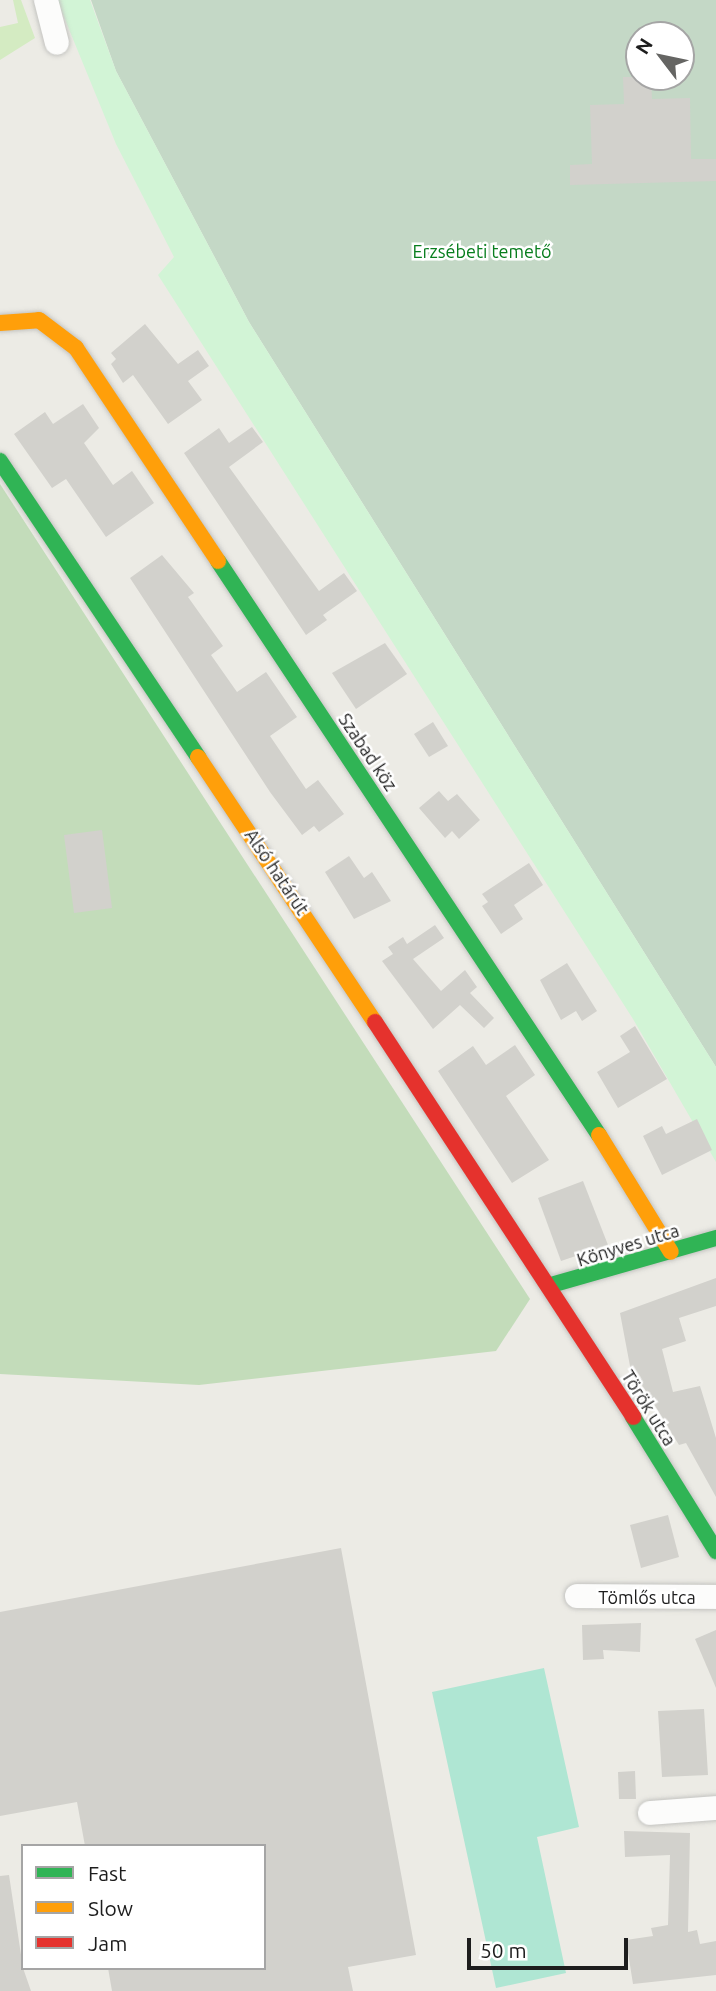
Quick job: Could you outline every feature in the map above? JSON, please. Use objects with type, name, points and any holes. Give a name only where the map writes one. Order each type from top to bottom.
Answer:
[{"type":"street","points":[[46,0],[57,43]]},
{"type":"street","name":"Szabad köz","points":[[0,323],[39,320],[76,348],[653,1215],[671,1252]]},
{"type":"street","name":"Alsó határút","points":[[0,461],[551,1285]]},
{"type":"street","name":"Könyves utca","points":[[551,1285],[716,1238]]},
{"type":"street","name":"Török utca","points":[[551,1285],[716,1551]]},
{"type":"street","name":"Tömlős utca","points":[[578,1596],[716,1597]]},
{"type":"street","points":[[650,1813],[716,1808]]},
{"type":"green space","points":[[13,0],[21,0],[35,38],[0,60],[0,27],[18,23]]},
{"type":"green space","points":[[57,0],[90,0],[116,71],[249,322],[716,1067],[716,1162],[633,1019],[158,275],[174,257],[116,144]]},
{"type":"green space","name":"Erzsébeti temető","points":[[91,0],[716,0],[716,1067],[249,322],[116,71]]},
{"type":"green space","points":[[0,484],[530,1299],[496,1351],[199,1385],[0,1374]]},
{"type":"green space","points":[[544,1668],[579,1827],[537,1837],[566,1973],[496,1988],[432,1692]]},
{"type":"building","points":[[623,77],[625,91],[652,91],[652,99],[690,98],[691,159],[716,159],[716,181],[570,185],[570,165],[592,164],[590,105],[624,104]]},
{"type":"building","points":[[145,324],[178,364],[198,350],[209,366],[188,381],[202,400],[168,424],[133,375],[123,383],[111,364],[116,359],[111,353]]},
{"type":"building","points":[[83,404],[99,428],[84,443],[113,485],[132,471],[154,503],[106,537],[66,479],[52,488],[14,434],[45,412],[53,424]]},
{"type":"building","points":[[252,427],[263,442],[229,467],[319,591],[344,573],[357,591],[323,615],[327,620],[306,635],[184,453],[219,428],[229,443]]},
{"type":"building","points":[[162,555],[194,593],[188,597],[223,646],[211,655],[237,692],[266,672],[297,717],[270,736],[306,789],[318,780],[344,814],[319,832],[314,826],[302,835],[270,792],[130,578]]},
{"type":"building","points":[[385,643],[407,674],[356,709],[332,673]]},
{"type":"building","points":[[433,722],[448,746],[429,757],[414,734]]},
{"type":"building","points":[[439,791],[448,801],[457,794],[480,820],[459,839],[452,831],[445,838],[419,808]]},
{"type":"building","points":[[102,830],[112,908],[74,913],[64,835]]},
{"type":"building","points":[[349,856],[364,878],[372,872],[391,901],[354,919],[325,872]]},
{"type":"building","points":[[529,863],[543,885],[514,905],[523,919],[501,934],[482,906],[488,902],[482,894]]},
{"type":"building","points":[[435,925],[444,938],[413,959],[441,991],[465,970],[477,987],[470,993],[494,1018],[484,1028],[460,1005],[433,1029],[382,961],[393,954],[388,947],[403,937],[407,944]]},
{"type":"building","points":[[567,963],[597,1011],[582,1021],[576,1011],[561,1020],[540,980]]},
{"type":"building","points":[[635,1026],[667,1079],[618,1108],[597,1072],[630,1052],[620,1036]]},
{"type":"building","points":[[515,1045],[535,1075],[506,1096],[549,1160],[512,1183],[438,1071],[473,1046],[486,1065]]},
{"type":"building","points":[[697,1119],[712,1150],[662,1175],[643,1136],[662,1126],[666,1134]]},
{"type":"building","points":[[583,1181],[608,1245],[561,1261],[538,1198]]},
{"type":"building","points":[[716,1278],[716,1306],[679,1318],[686,1341],[662,1349],[673,1392],[700,1386],[716,1438],[716,1497],[686,1443],[679,1445],[630,1366],[620,1313]]},
{"type":"building","points":[[668,1515],[679,1557],[641,1568],[630,1525]]},
{"type":"building","points":[[341,1548],[416,1955],[348,1967],[353,1991],[112,1991],[108,1970],[266,1970],[266,1844],[85,1844],[77,1802],[0,1816],[0,1612]]},
{"type":"building","points":[[641,1623],[640,1652],[603,1650],[604,1659],[583,1660],[582,1625]]},
{"type":"building","points":[[716,1630],[716,1688],[695,1639]]},
{"type":"building","points":[[704,1709],[708,1775],[662,1777],[658,1711]]},
{"type":"building","points":[[635,1771],[636,1799],[619,1799],[618,1772]]},
{"type":"building","points":[[624,1831],[690,1833],[688,1932],[697,1930],[700,1944],[716,1941],[716,1975],[633,1984],[626,1940],[653,1936],[651,1928],[668,1925],[670,1855],[625,1857]]},
{"type":"building","points":[[9,1875],[21,1970],[24,1970],[31,1991],[0,1991],[0,1876]]},
{"type":"traffic: fast","points":[[0,461],[198,757]]},
{"type":"traffic: fast","points":[[218,561],[599,1135]]},
{"type":"traffic: fast","points":[[551,1285],[716,1238]]},
{"type":"traffic: fast","points":[[633,1417],[716,1551]]},
{"type":"traffic: slow","points":[[0,323],[39,320],[76,348],[218,561]]},
{"type":"traffic: slow","points":[[198,757],[375,1022]]},
{"type":"traffic: slow","points":[[599,1135],[671,1252]]},
{"type":"traffic: jam","points":[[375,1022],[633,1417]]}]
